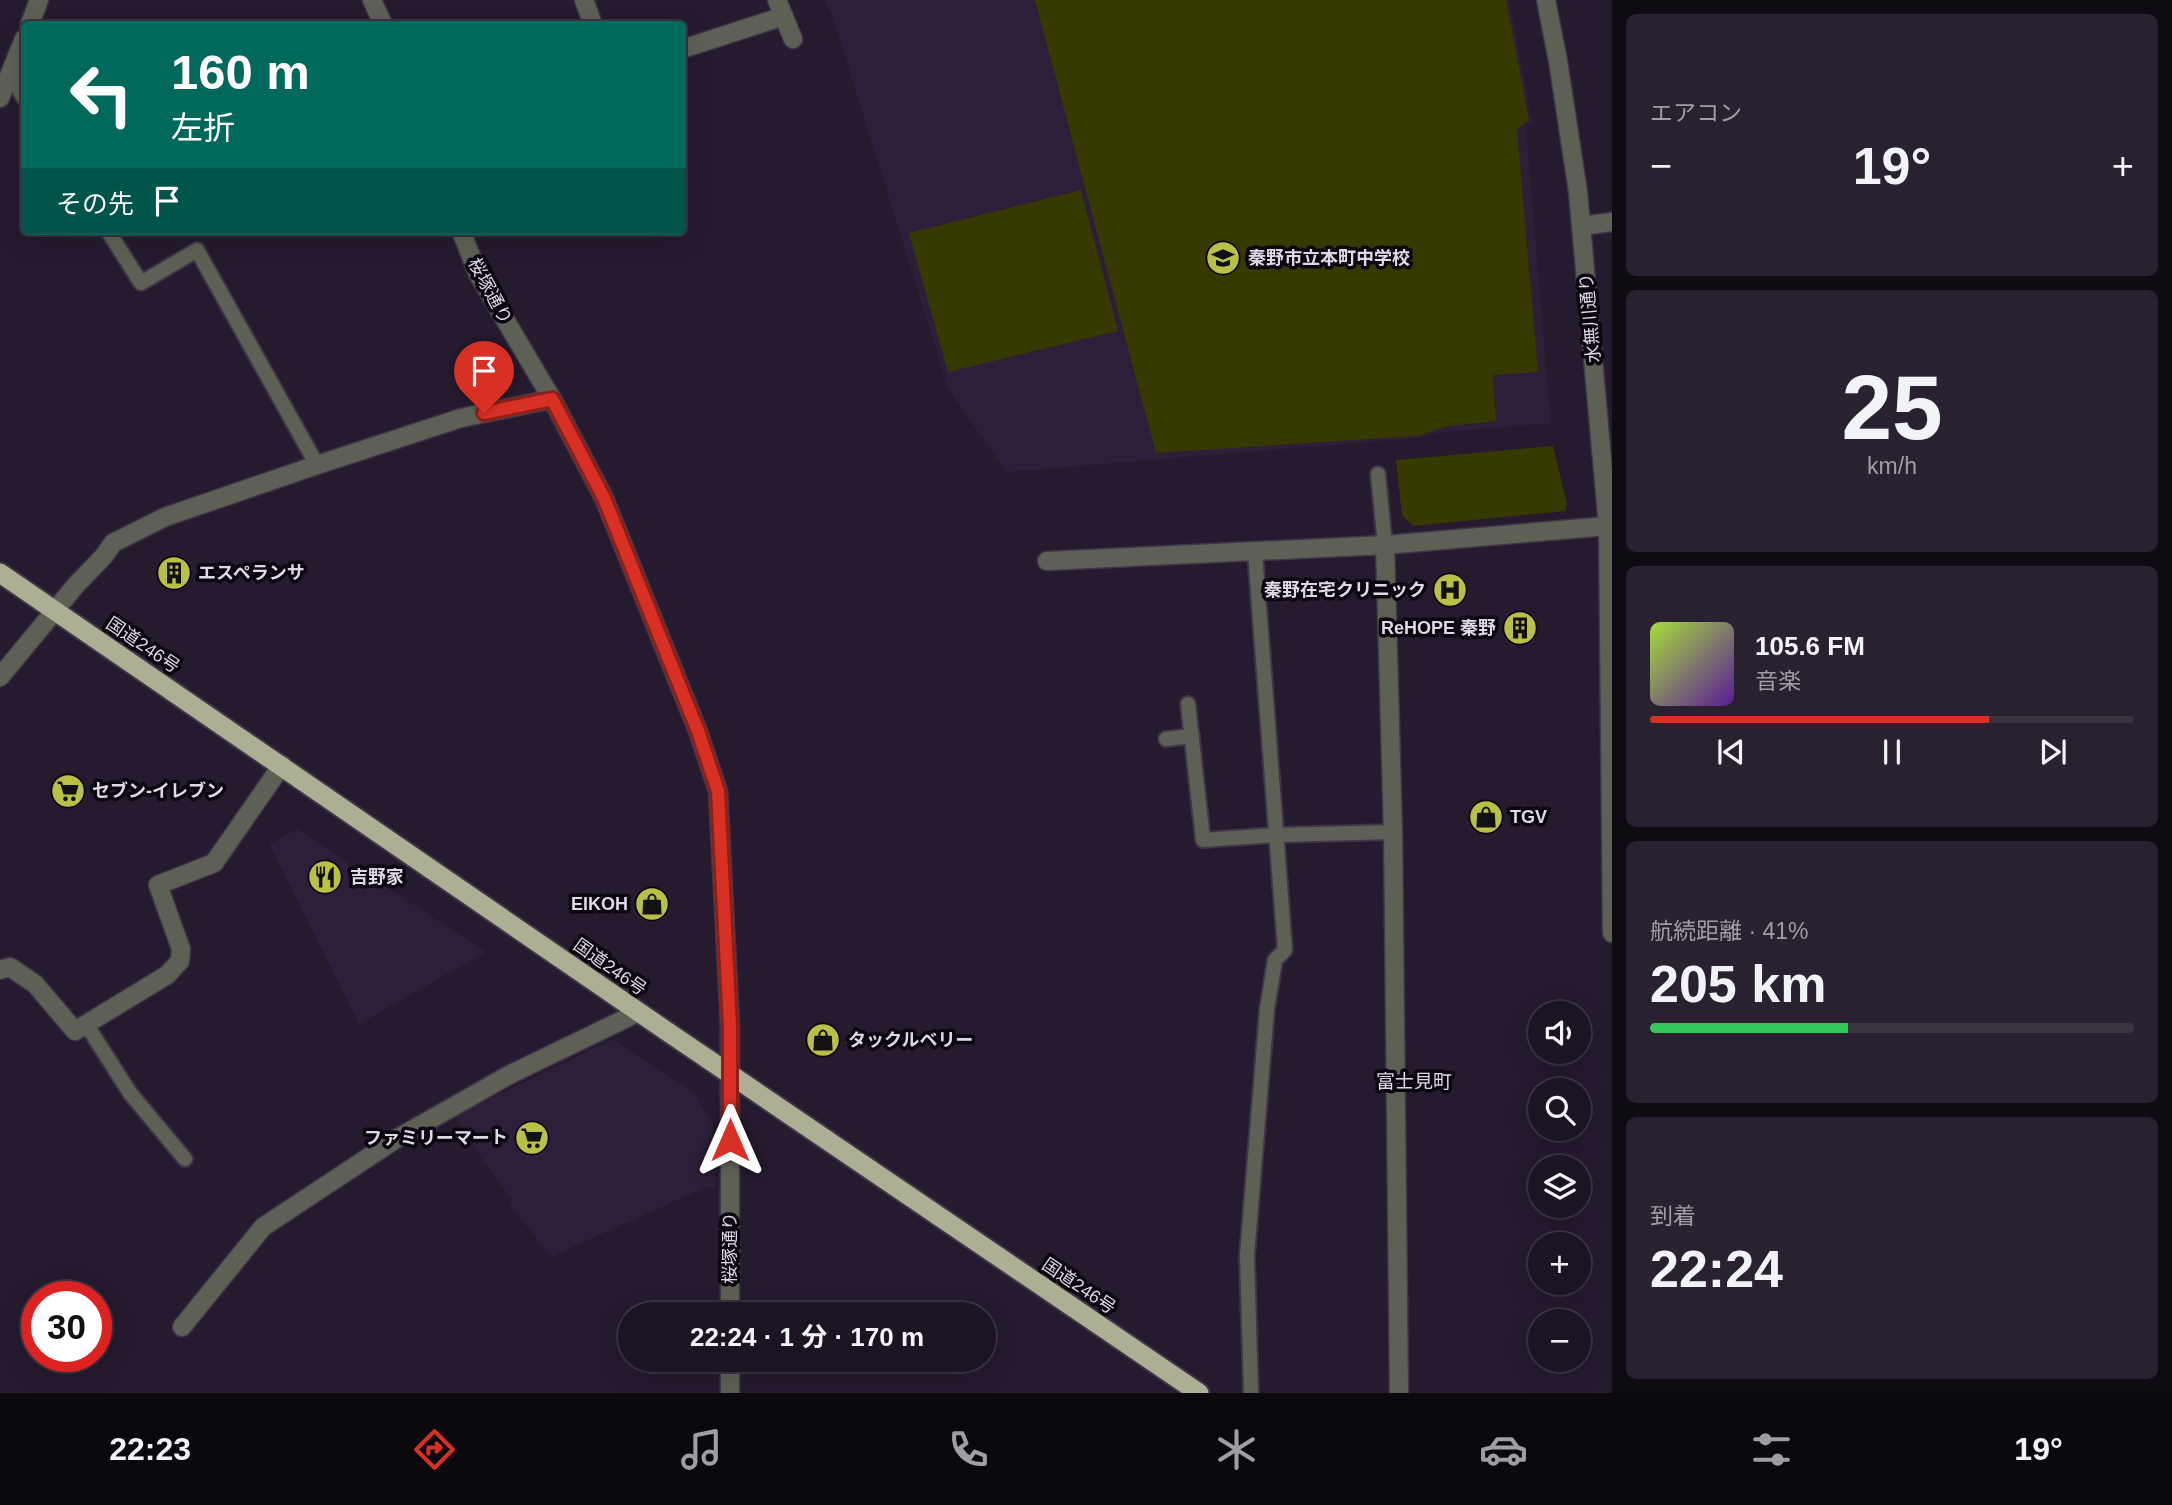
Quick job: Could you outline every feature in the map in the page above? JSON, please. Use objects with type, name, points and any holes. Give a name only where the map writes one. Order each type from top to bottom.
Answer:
[{"type":"highway","name":"国道246号","points":[[0,573],[730,1075],[1199,1393]]},
{"type":"street","points":[[31,21],[39,0]]},
{"type":"street","points":[[372,0],[382,21]]},
{"type":"street","points":[[584,0],[592,21]]},
{"type":"street","name":"水無川通り","points":[[1546,0],[1560,74],[1581,226],[1608,526],[1612,933]]},
{"type":"street","points":[[686,47],[781,8],[793,39]]},
{"type":"street","points":[[0,98],[21,47]]},
{"type":"street","points":[[1581,226],[1611,223]]},
{"type":"street","name":"桜塚通り","points":[[463,235],[478,274],[552,399],[604,498],[698,731],[718,791],[730,1026],[730,1302]]},
{"type":"street","points":[[0,677],[113,543],[165,517],[317,465],[461,418],[552,399]]},
{"type":"street","points":[[1047,561],[1385,545],[1608,526]]},
{"type":"street","points":[[1385,545],[1393,832],[1399,1393]]},
{"type":"street","points":[[0,970],[10,967],[35,984],[75,1031],[167,975],[180,961],[181,949],[159,886],[214,863],[282,765]]},
{"type":"street","points":[[182,1327],[263,1227],[396,1139],[509,1076],[639,1012]]},
{"type":"street","points":[[730,1372],[730,1393]]},
{"type":"lane","points":[[10,76],[21,93]]},
{"type":"lane","points":[[111,235],[141,283],[197,250],[317,465]]},
{"type":"lane","points":[[1378,474],[1385,545]]},
{"type":"lane","points":[[1251,1393],[1248,1256],[1267,1009],[1275,960],[1286,950],[1255,553]]},
{"type":"lane","points":[[1188,704],[1203,840],[1393,832]]},
{"type":"lane","points":[[1166,739],[1192,736]]},
{"type":"lane","points":[[86,1024],[130,1093],[185,1159]]},
{"type":"shaded area","name":"秦野市立本町中学校","points":[[825,0],[1509,0],[1533,124],[1526,128],[1551,423],[1445,432],[1416,438],[1006,472],[948,388],[833,18]]},
{"type":"shaded area","name":"秦野市立本町中学校","points":[[1035,0],[1506,0],[1529,120],[1517,129],[1538,372],[1493,375],[1496,421],[1448,426],[1417,436],[1156,453]]},
{"type":"shaded area","points":[[1081,190],[1118,331],[948,372],[909,233]]},
{"type":"shaded area","points":[[1553,446],[1567,504],[1565,511],[1413,526],[1402,515],[1396,460]]},
{"type":"shaded area","points":[[297,829],[486,952],[359,1024],[269,844]]},
{"type":"shaded area","points":[[613,1039],[695,1093],[713,1126],[715,1187],[714,1189],[708,1186],[551,1257],[508,1203],[512,1200],[454,1116]]},
{"type":"place","name":"秦野市立本町中学校","points":[[1223,258]]},
{"type":"place","name":"エスペランサ","points":[[174,573]]},
{"type":"place","name":"秦野在宅クリニック","points":[[1450,590]]},
{"type":"place","name":"ReHOPE 秦野","points":[[1520,628]]},
{"type":"place","name":"セブン-イレブン","points":[[68,791]]},
{"type":"place","name":"TGV","points":[[1486,817]]},
{"type":"place","name":"吉野家","points":[[325,877]]},
{"type":"place","name":"EIKOH","points":[[652,904]]},
{"type":"place","name":"タックルベリー","points":[[823,1040]]},
{"type":"place","name":"ファミリーマート","points":[[532,1138]]},
{"type":"district","name":"富士見町","points":[[1414,1081]]},
{"type":"route","points":[[484,413],[552,399],[604,498],[712,771],[718,791],[721,840],[730,1026],[730,1140]]}]
